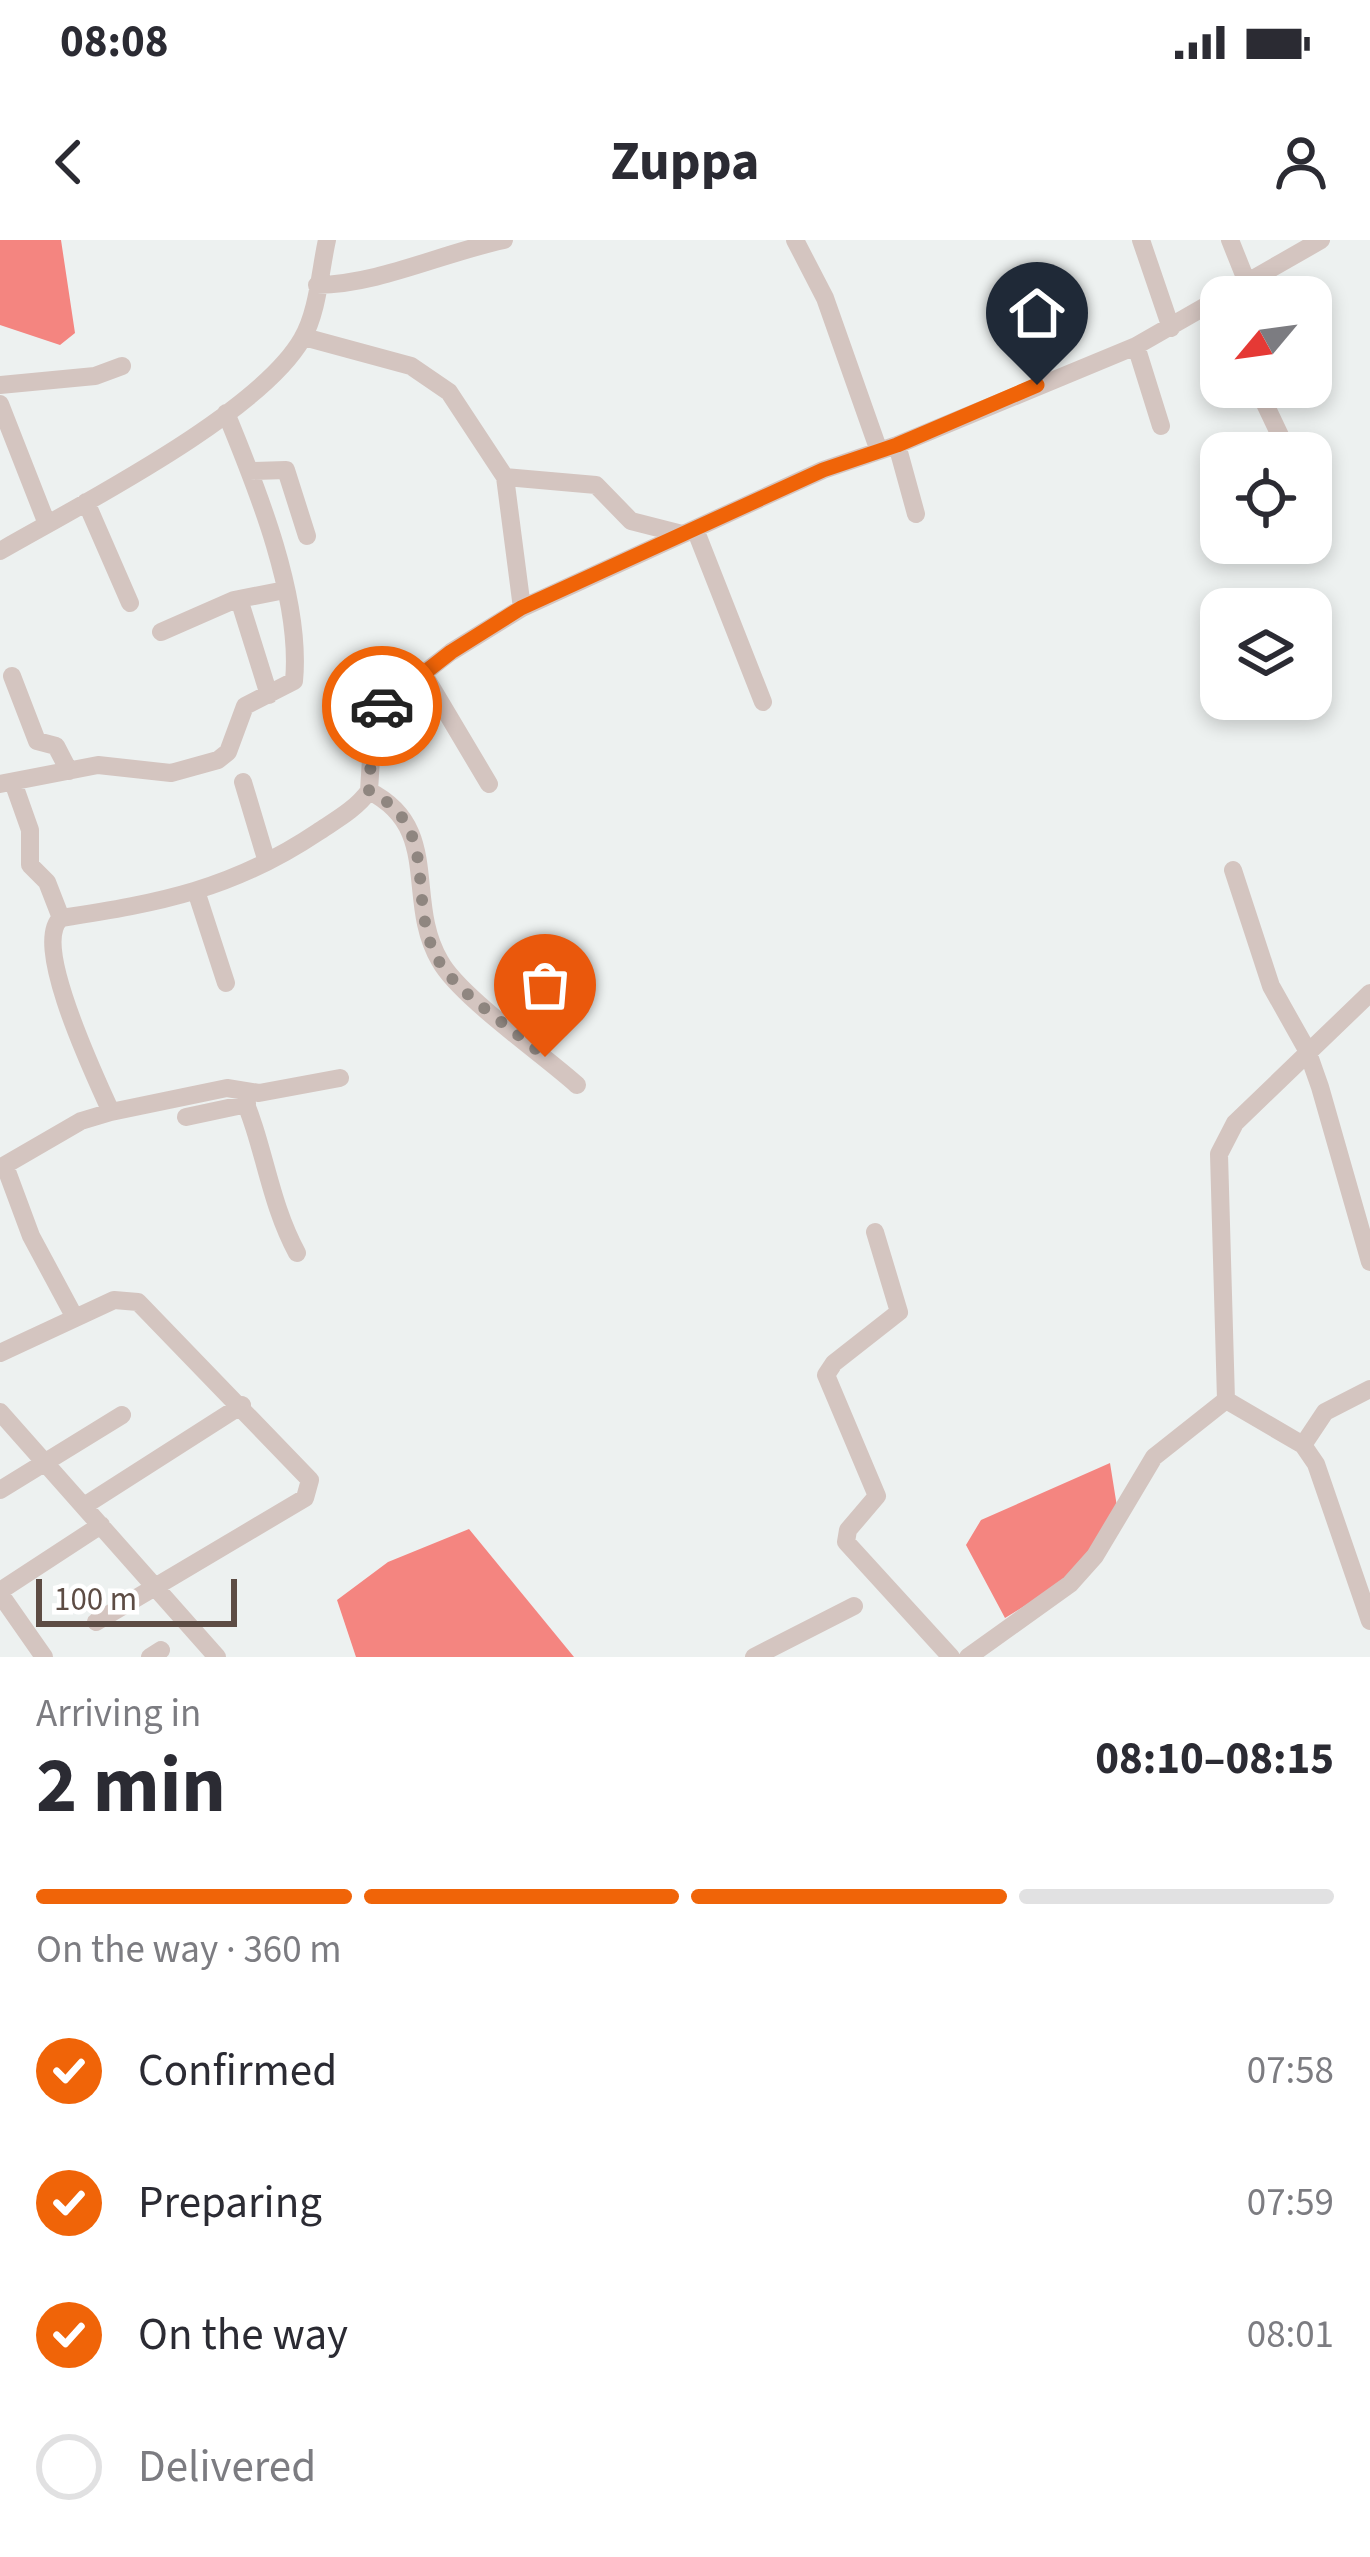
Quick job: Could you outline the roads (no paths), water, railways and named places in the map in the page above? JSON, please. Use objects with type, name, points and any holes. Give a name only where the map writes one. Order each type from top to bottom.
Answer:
[{"type":"street","points":[[0,550],[86,502],[255,392],[304,337],[327,240]]},
{"type":"street","points":[[317,285],[348,284],[435,255],[504,240]]},
{"type":"street","points":[[795,240],[826,298],[916,514]]},
{"type":"street","points":[[1141,240],[1171,328]]},
{"type":"street","points":[[1230,240],[1244,276]]},
{"type":"street","points":[[1253,276],[1320,240]]},
{"type":"street","points":[[61,918],[197,893],[267,862],[340,818],[369,791],[377,714],[423,673],[521,608],[823,470],[888,448],[1200,315]]},
{"type":"street","points":[[304,337],[423,372],[460,406],[505,477],[521,608]]},
{"type":"street","points":[[1136,346],[1161,426]]},
{"type":"street","points":[[0,386],[95,376],[122,366]]},
{"type":"street","points":[[0,404],[47,524]]},
{"type":"street","points":[[111,1112],[60,983],[51,938],[61,918],[47,882],[30,865],[30,830],[6,783],[111,763],[170,773],[218,760],[228,752],[239,712],[294,680],[285,590],[250,471],[226,413]]},
{"type":"street","points":[[250,471],[286,470],[307,536]]},
{"type":"street","points":[[505,477],[596,485],[631,521],[689,531]]},
{"type":"street","points":[[86,502],[130,603]]},
{"type":"street","points":[[689,531],[763,702]]},
{"type":"street","points":[[161,632],[239,599],[285,590]]},
{"type":"street","points":[[239,599],[269,695]]},
{"type":"street","points":[[423,673],[489,784]]},
{"type":"street","points":[[12,676],[37,741],[59,749],[69,771]]},
{"type":"street","points":[[243,782],[267,862]]},
{"type":"street","points":[[369,791],[396,805],[412,828],[440,963],[577,1084]]},
{"type":"street","points":[[1233,870],[1270,986],[1307,1050],[1370,1262]]},
{"type":"street","points":[[197,893],[226,982]]},
{"type":"street","points":[[1226,1400],[1219,1154],[1235,1123],[1370,993]]},
{"type":"street","points":[[186,1117],[243,1097],[340,1078]]},
{"type":"street","points":[[74,1316],[31,1236],[2,1167],[81,1120],[227,1088],[243,1097],[260,1137],[274,1209],[297,1253]]},
{"type":"street","points":[[875,1232],[899,1312],[834,1363],[826,1375],[877,1496],[848,1530],[846,1542],[951,1657]]},
{"type":"street","points":[[0,1353],[114,1300],[138,1303],[304,1471],[309,1490],[97,1622]]},
{"type":"street","points":[[1303,1445],[1325,1412],[1370,1389]]},
{"type":"street","points":[[1226,1400],[1303,1445],[1316,1464],[1370,1621]]},
{"type":"street","points":[[968,1657],[1070,1584],[1095,1556],[1154,1457],[1226,1400]]},
{"type":"street","points":[[84,1506],[242,1405]]},
{"type":"street","points":[[0,1412],[214,1656]]},
{"type":"street","points":[[0,1490],[122,1415]]},
{"type":"street","points":[[44,1657],[0,1592],[100,1525]]},
{"type":"street","points":[[754,1657],[854,1606]]}]
